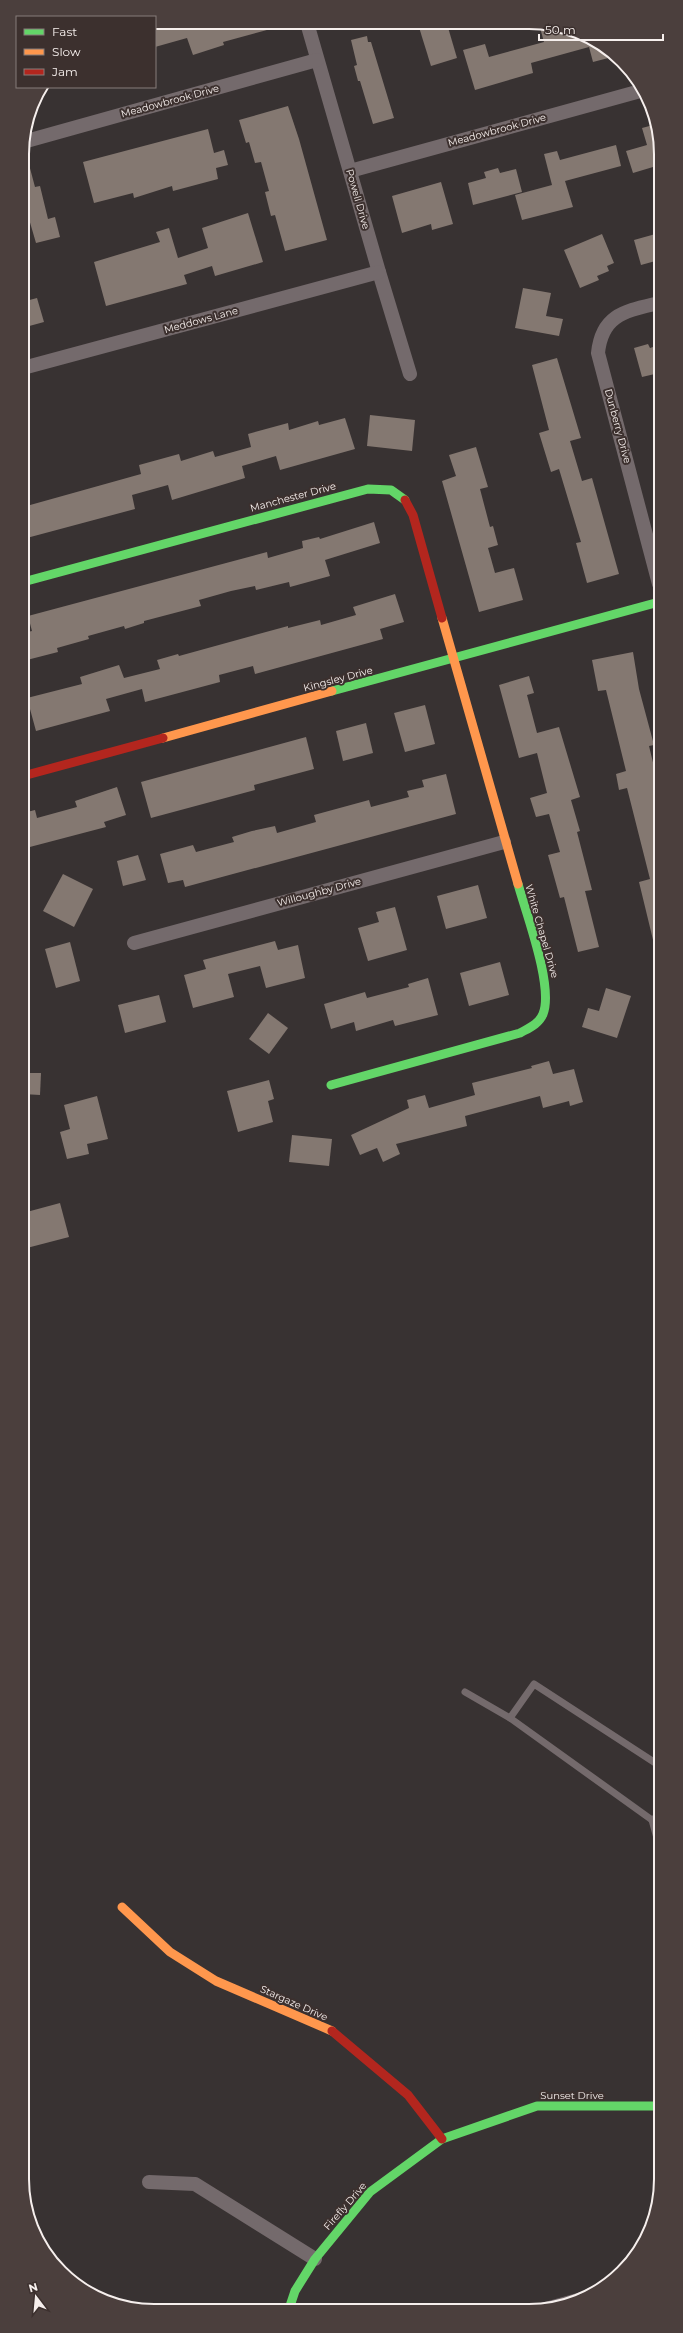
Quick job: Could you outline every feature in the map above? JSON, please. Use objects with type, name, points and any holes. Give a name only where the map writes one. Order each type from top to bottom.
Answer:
[{"type":"street","name":"Powell Drive","points":[[309,29],[378,272],[410,374]]},
{"type":"street","name":"Meadowbrook Drive","points":[[30,140],[317,60]]},
{"type":"street","name":"Meadowbrook Drive","points":[[350,171],[637,92]]},
{"type":"street","name":"Meddows Lane","points":[[29,366],[378,272]]},
{"type":"street","name":"Dunberry Drive","points":[[654,305],[617,316],[602,333],[598,353],[654,565]]},
{"type":"street","name":"Manchester Drive","points":[[29,580],[359,491],[381,487],[393,489],[401,494],[408,502],[413,515],[453,659]]},
{"type":"street","name":"Kingsley Drive","points":[[29,774],[654,603]]},
{"type":"street","name":"White Chapel Drive","points":[[331,1086],[520,1033],[540,1022],[545,1009],[546,984],[504,842],[453,659]]},
{"type":"street","name":"Willoughby Drive","points":[[134,943],[504,842]]},
{"type":"street","name":"Stargaze Drive","points":[[122,1908],[170,1952],[216,1981],[336,2033],[408,2095],[442,2139]]},
{"type":"street","name":"Sunset Drive","points":[[442,2139],[537,2106],[654,2106]]},
{"type":"street","name":"Firefly Drive","points":[[290,2304],[295,2290],[314,2259],[370,2192],[442,2139]]},
{"type":"street","points":[[149,2182],[195,2184],[314,2259]]},
{"type":"lane","points":[[510,1718],[534,1684],[654,1762]]},
{"type":"lane","points":[[465,1692],[510,1718],[652,1820],[654,1828]]},
{"type":"building","points":[[271,29],[223,42],[224,45],[193,55],[187,38],[156,47],[156,30]]},
{"type":"building","points":[[420,29],[448,29],[457,58],[431,66]]},
{"type":"building","points":[[541,29],[561,33],[577,39],[592,46],[608,58],[593,62],[589,47],[531,63],[533,73],[475,90],[463,50],[485,44],[489,57],[544,42]]},
{"type":"building","points":[[367,36],[368,42],[371,42],[394,118],[373,124],[354,66],[357,65],[351,40]]},
{"type":"building","points":[[288,106],[299,139],[327,240],[285,251],[275,215],[271,216],[265,192],[269,191],[261,162],[255,163],[249,142],[246,143],[239,120]]},
{"type":"building","points":[[651,126],[652,130],[654,146],[654,170],[653,167],[633,173],[626,151],[647,145],[642,128]]},
{"type":"building","points":[[208,129],[214,153],[224,150],[228,165],[216,168],[218,179],[173,191],[172,186],[134,198],[133,193],[94,203],[83,162]]},
{"type":"building","points":[[616,145],[621,166],[565,181],[573,207],[522,220],[515,195],[552,185],[544,154],[557,151],[560,160]]},
{"type":"building","points":[[29,164],[35,187],[40,186],[48,219],[55,217],[60,237],[36,243],[29,219]]},
{"type":"building","points":[[498,168],[500,173],[516,169],[522,192],[473,205],[468,183],[486,178],[484,172]]},
{"type":"building","points":[[441,182],[453,224],[432,230],[431,224],[402,233],[392,196]]},
{"type":"building","points":[[248,213],[263,262],[215,276],[212,266],[184,275],[187,284],[106,306],[94,262],[160,242],[156,232],[169,228],[178,258],[208,248],[202,228]]},
{"type":"building","points":[[602,234],[614,263],[607,266],[609,271],[597,276],[599,280],[580,288],[564,250]]},
{"type":"building","points":[[654,234],[654,261],[641,265],[634,240]]},
{"type":"building","points":[[523,288],[551,293],[546,316],[563,319],[559,336],[515,328]]},
{"type":"building","points":[[37,298],[44,322],[29,326],[29,300]]},
{"type":"building","points":[[648,344],[650,348],[654,347],[654,374],[642,377],[634,348]]},
{"type":"building","points":[[557,358],[581,438],[570,441],[582,481],[592,478],[619,574],[587,583],[576,543],[581,542],[559,469],[551,472],[539,433],[549,430],[532,365]]},
{"type":"building","points":[[370,415],[415,420],[412,451],[367,446]]},
{"type":"building","points":[[345,418],[355,449],[280,470],[276,456],[242,466],[245,478],[172,500],[168,485],[132,495],[135,509],[29,537],[29,505],[141,474],[139,465],[179,454],[181,461],[213,451],[215,457],[251,447],[248,434],[288,423],[289,430],[318,421],[319,425]]},
{"type":"building","points":[[476,447],[488,487],[480,489],[490,527],[493,526],[498,545],[488,548],[495,573],[514,568],[523,600],[479,612],[442,481],[456,476],[449,455]]},
{"type":"building","points":[[374,522],[380,543],[325,560],[330,576],[290,587],[289,582],[256,590],[255,586],[231,591],[199,600],[201,606],[144,621],[144,623],[125,629],[124,626],[88,636],[89,639],[57,648],[58,652],[29,659],[29,632],[32,631],[29,616],[267,552],[268,558],[303,548],[302,541],[319,537],[320,539]]},
{"type":"building","points":[[395,594],[404,622],[380,629],[383,639],[255,674],[253,666],[219,675],[220,682],[145,702],[142,689],[106,699],[110,711],[36,731],[29,705],[29,697],[82,684],[80,677],[119,665],[124,678],[160,669],[157,660],[178,654],[179,656],[288,626],[288,628],[320,620],[321,625],[356,615],[353,607]]},
{"type":"building","points":[[633,652],[639,689],[654,745],[649,746],[654,766],[654,944],[639,882],[650,879],[627,788],[619,790],[616,774],[626,771],[606,690],[598,691],[592,660]]},
{"type":"building","points":[[529,676],[534,693],[527,695],[537,733],[559,727],[580,797],[571,800],[580,831],[577,832],[592,890],[585,891],[599,947],[578,952],[564,897],[560,898],[548,855],[560,852],[549,814],[536,817],[530,798],[547,793],[537,753],[519,758],[499,685]]},
{"type":"building","points":[[425,705],[435,744],[405,752],[394,713]]},
{"type":"building","points":[[366,723],[373,753],[343,761],[336,731]]},
{"type":"building","points":[[306,737],[314,769],[254,785],[255,790],[151,818],[141,782]]},
{"type":"building","points":[[446,774],[456,814],[185,887],[183,880],[168,883],[160,854],[193,845],[196,852],[234,842],[232,837],[252,831],[275,826],[277,833],[316,822],[314,815],[369,800],[371,807],[409,797],[407,791],[424,787],[422,780]]},
{"type":"building","points":[[117,787],[126,815],[104,822],[106,827],[29,847],[29,812],[35,810],[37,818],[77,807],[75,801]]},
{"type":"building","points":[[138,855],[146,880],[123,886],[117,861]]},
{"type":"building","points":[[63,874],[93,889],[74,927],[43,911]]},
{"type":"building","points":[[478,885],[487,918],[446,929],[437,896]]},
{"type":"building","points":[[395,907],[407,950],[368,961],[358,928],[379,922],[376,912]]},
{"type":"building","points":[[275,941],[278,950],[298,945],[305,978],[266,988],[260,966],[228,974],[234,997],[193,1008],[184,975],[206,969],[203,960]]},
{"type":"building","points":[[70,942],[80,981],[56,988],[45,949]]},
{"type":"building","points":[[500,962],[509,995],[469,1006],[460,973]]},
{"type":"building","points":[[428,978],[438,1015],[395,1026],[393,1020],[356,1031],[354,1022],[331,1029],[324,1004],[365,992],[367,998],[409,987],[408,984]]},
{"type":"building","points":[[606,988],[631,996],[617,1038],[582,1027],[588,1008],[599,1011]]},
{"type":"building","points":[[159,995],[166,1022],[125,1033],[118,1005]]},
{"type":"building","points":[[268,1013],[288,1028],[269,1054],[249,1039]]},
{"type":"building","points":[[549,1061],[553,1074],[574,1069],[583,1102],[570,1106],[569,1101],[543,1108],[540,1096],[465,1116],[467,1126],[396,1144],[400,1154],[383,1162],[377,1148],[360,1155],[351,1135],[409,1108],[407,1100],[425,1095],[429,1108],[475,1095],[472,1083],[532,1068],[531,1066]]},
{"type":"building","points":[[29,1073],[41,1073],[40,1095],[29,1094]]},
{"type":"building","points":[[269,1080],[274,1099],[268,1101],[273,1122],[238,1132],[227,1091]]},
{"type":"building","points":[[97,1096],[108,1139],[87,1144],[89,1154],[67,1159],[60,1132],[70,1129],[64,1105]]},
{"type":"building","points":[[292,1135],[332,1139],[329,1166],[289,1162]]},
{"type":"building","points":[[60,1203],[69,1237],[29,1247],[29,1211]]},
{"type":"traffic: fast","points":[[29,580],[368,489],[391,490],[405,500]]},
{"type":"traffic: fast","points":[[332,691],[654,603]]},
{"type":"traffic: fast","points":[[331,1085],[520,1033],[539,1020],[543,1014],[545,986],[538,950],[518,884]]},
{"type":"traffic: fast","points":[[291,2304],[295,2291],[315,2259],[370,2192],[442,2139],[537,2106],[654,2106]]},
{"type":"traffic: slow","points":[[442,618],[518,884]]},
{"type":"traffic: slow","points":[[163,738],[332,691]]},
{"type":"traffic: slow","points":[[122,1907],[170,1952],[216,1981],[332,2031]]},
{"type":"traffic: jam","points":[[405,500],[413,515],[442,618]]},
{"type":"traffic: jam","points":[[29,774],[163,738]]},
{"type":"traffic: jam","points":[[332,2031],[408,2095],[442,2139]]}]
